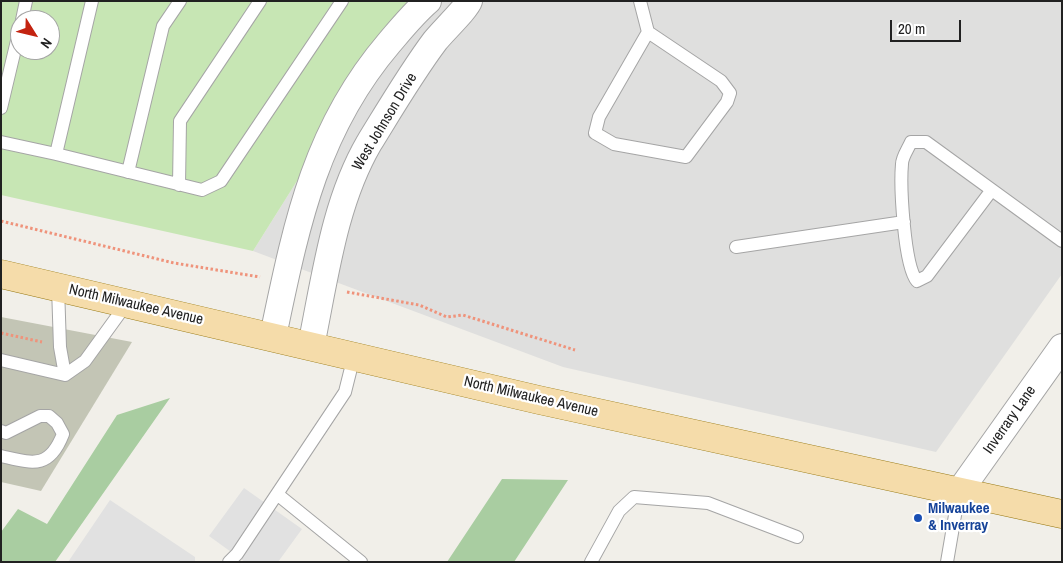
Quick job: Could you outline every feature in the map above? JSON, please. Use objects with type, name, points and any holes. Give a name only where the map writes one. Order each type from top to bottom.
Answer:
[{"type":"main road","name":"North Milwaukee Avenue","points":[[1,274],[273,336],[539,400],[1062,514]]},
{"type":"street","points":[[273,336],[303,203],[334,125],[372,64],[428,1]]},
{"type":"street","name":"West Johnson Drive","points":[[311,346],[336,232],[350,180],[370,142],[423,58],[447,25],[469,1]]},
{"type":"street","name":"Inverrary Lane","points":[[959,492],[1062,347]]},
{"type":"lane","points":[[56,154],[92,1]]},
{"type":"lane","points":[[128,172],[163,26],[180,1]]},
{"type":"lane","points":[[179,185],[180,121],[260,1]]},
{"type":"lane","points":[[1,142],[202,190],[221,181],[342,1]]},
{"type":"lane","points":[[640,1],[648,32],[721,82],[730,93],[727,102],[686,156],[614,144],[595,134],[599,117],[648,32]]},
{"type":"lane","points":[[1,108],[12,60]]},
{"type":"lane","points":[[992,191],[927,276],[917,281],[911,274],[904,222],[902,162],[910,142],[926,142],[1062,240]]},
{"type":"lane","points":[[736,248],[904,222]]},
{"type":"lane","points":[[58,287],[60,347],[65,375]]},
{"type":"lane","points":[[1,360],[65,375],[86,361],[127,303]]},
{"type":"lane","points":[[229,562],[237,554],[345,392],[354,356]]},
{"type":"lane","points":[[1,431],[6,433],[40,416],[49,416],[57,423],[62,434],[58,448],[49,458],[33,463],[1,456]]},
{"type":"lane","points":[[948,562],[959,492]]},
{"type":"lane","points":[[277,494],[361,562]]},
{"type":"lane","points":[[592,562],[619,511],[634,496],[708,503],[797,537]]},
{"type":"path","points":[[1,333],[60,347]]},
{"type":"shaded area","points":[[410,1],[1062,1],[1062,274],[936,452],[563,367],[253,251]]},
{"type":"shaded area","points":[[1,317],[132,342],[41,491],[1,482]]},
{"type":"shaded area","points":[[244,488],[302,529],[278,562],[245,562],[209,536]]},
{"type":"shaded area","points":[[110,500],[195,557],[195,562],[68,562]]},
{"type":"green space","points":[[1,1],[410,1],[253,251],[1,195]]},
{"type":"green space","points":[[170,398],[55,562],[1,562],[1,532],[18,509],[47,524],[117,415]]},
{"type":"green space","points":[[502,479],[568,480],[514,562],[447,562]]},
{"type":"place","name":"Milwaukee & Inverray","points":[[918,518]]}]
